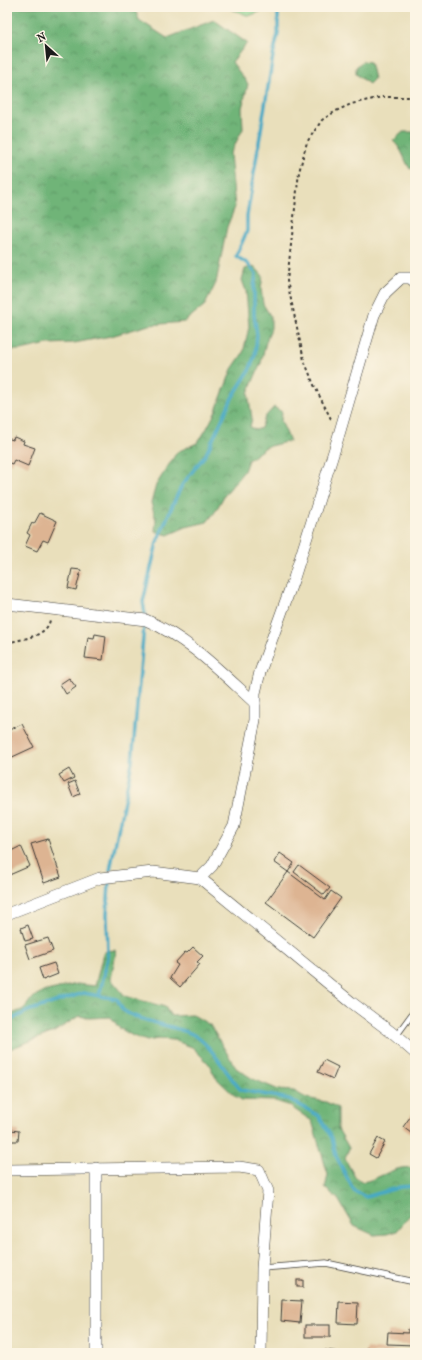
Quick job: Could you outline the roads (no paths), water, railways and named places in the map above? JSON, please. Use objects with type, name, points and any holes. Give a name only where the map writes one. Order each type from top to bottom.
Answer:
[{"type":"street","points":[[200,878],[212,866],[234,826],[255,720],[255,693],[260,672],[294,578],[339,435],[374,315],[385,293],[401,278],[410,278],[415,282]]},
{"type":"street","points":[[7,604],[146,620],[163,628],[213,664],[255,703]]},
{"type":"street","points":[[7,914],[100,878],[154,872],[200,878],[415,1053]]},
{"type":"street","points":[[7,1170],[239,1167],[259,1170],[268,1191],[262,1268],[261,1353]]},
{"type":"street","points":[[96,1168],[96,1353]]},
{"type":"lane","points":[[396,1036],[415,1010]]},
{"type":"lane","points":[[262,1268],[326,1263],[415,1282]]},
{"type":"waterway","points":[[145,614],[143,602],[157,542],[173,504],[182,485],[206,454],[232,398],[249,371],[255,355],[257,335],[254,315],[254,288],[256,274],[248,264],[236,256],[247,231],[247,216],[273,56],[278,34],[278,7]]},
{"type":"waterway","points":[[110,870],[132,762],[144,626]]},
{"type":"waterway","points":[[99,996],[108,958],[107,914],[109,884]]},
{"type":"waterway","points":[[7,1022],[28,1011],[83,993],[117,999],[122,1009],[128,1014],[185,1031],[199,1038],[212,1051],[241,1090],[289,1099],[319,1116],[332,1138],[336,1156],[354,1191],[366,1197],[400,1187],[415,1186]]}]
